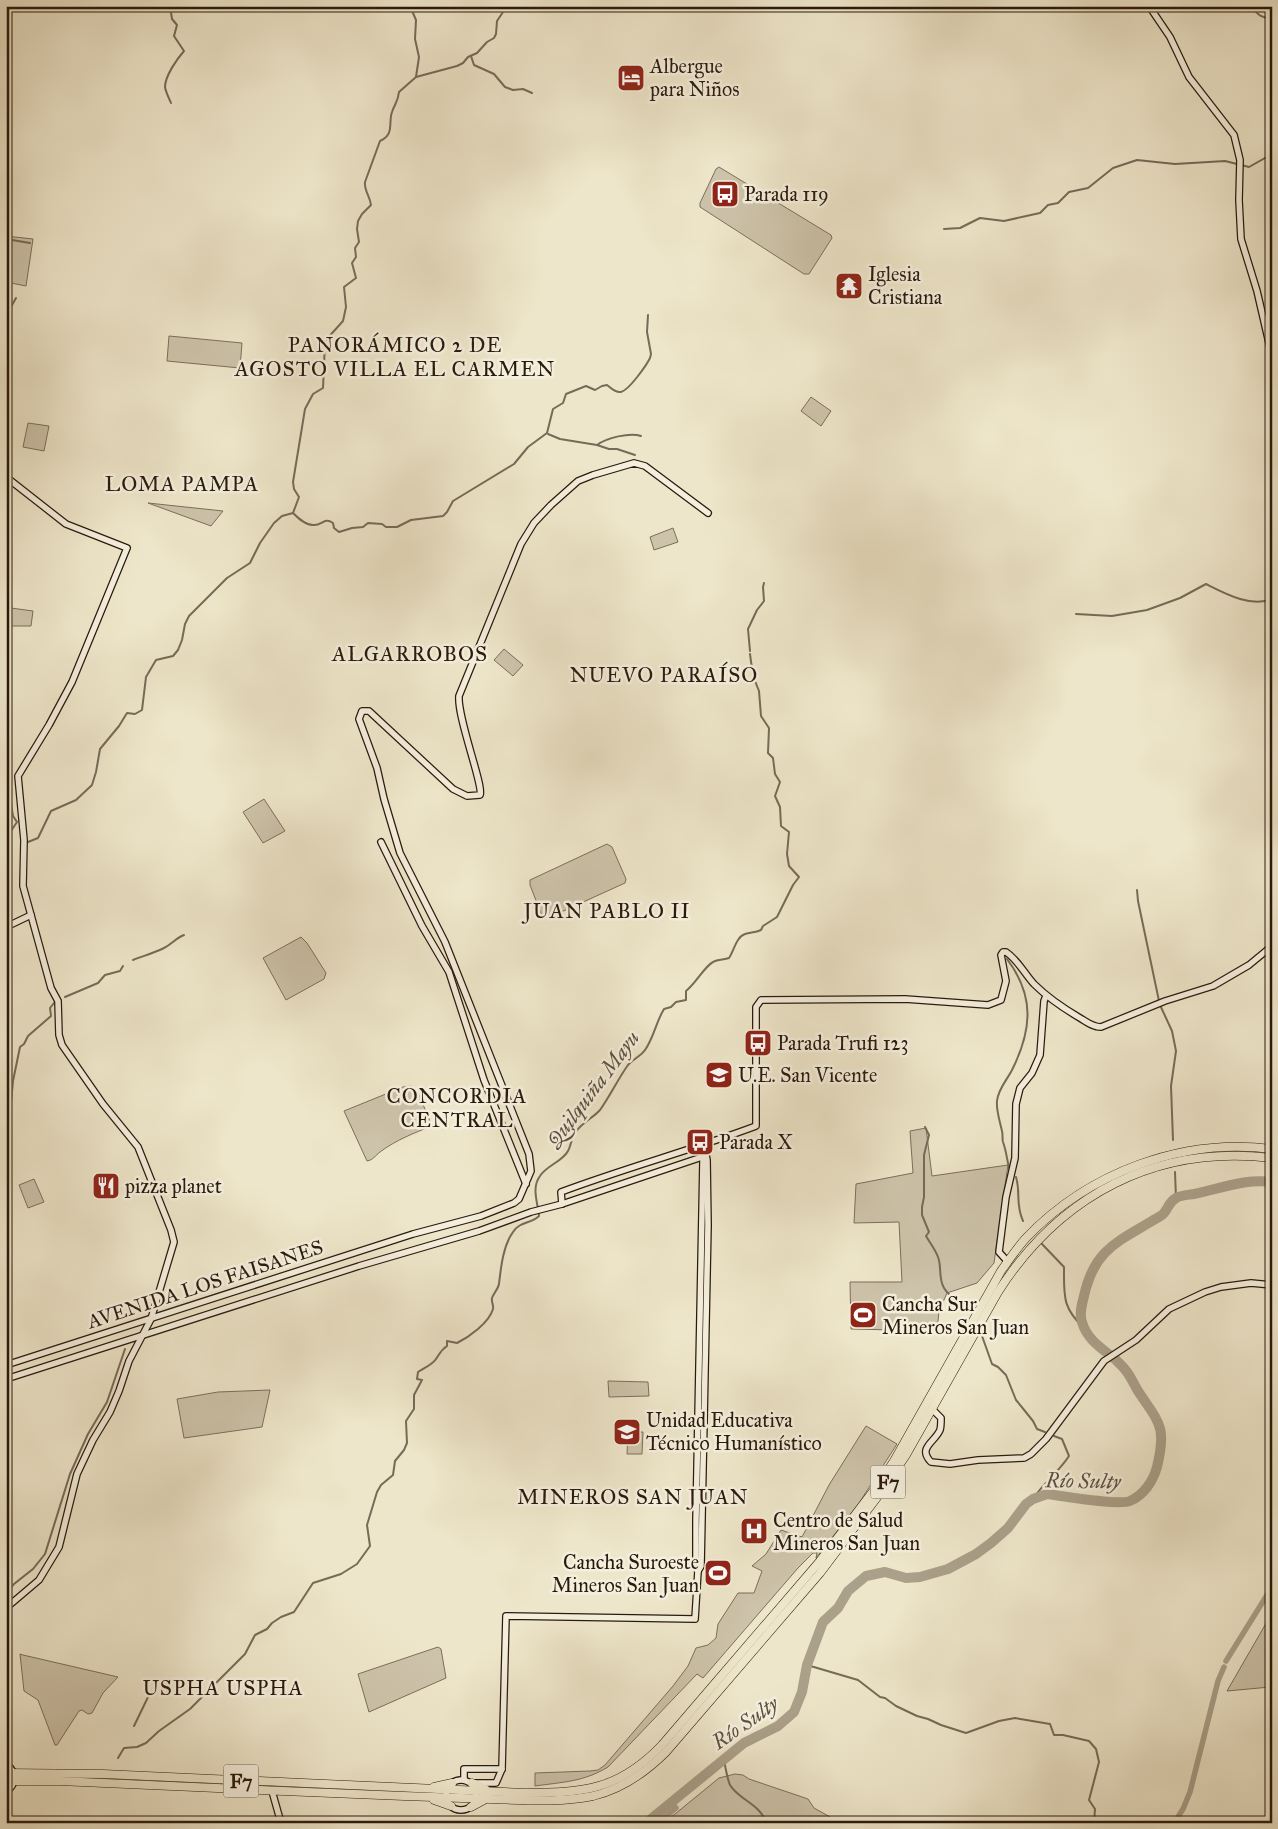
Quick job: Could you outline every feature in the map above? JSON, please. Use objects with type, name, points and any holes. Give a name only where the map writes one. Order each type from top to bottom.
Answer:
[{"type":"highway","name":"F7","points":[[10,1777],[103,1774],[476,1795],[552,1793],[589,1789],[614,1781],[631,1772],[649,1758],[820,1561],[878,1485],[894,1461],[1001,1271],[1025,1239],[1056,1211],[1099,1183],[1130,1168],[1166,1156],[1196,1150],[1272,1149]]},
{"type":"highway","name":"F7","points":[[488,1795],[546,1800],[593,1796],[613,1790],[633,1780],[650,1768],[666,1752],[820,1573],[881,1492],[906,1455],[1013,1268],[1056,1222],[1104,1189],[1127,1177],[1170,1163],[1232,1156],[1272,1158]]},
{"type":"highway","name":"F7","points":[[10,1777],[272,1790],[428,1793]]},
{"type":"highway","points":[[468,1781],[488,1795],[471,1807]]},
{"type":"highway","points":[[428,1793],[452,1783]]},
{"type":"highway","points":[[428,1793],[451,1806]]},
{"type":"street","points":[[1149,6],[1170,37],[1189,77],[1234,135],[1239,151],[1240,165],[1241,239],[1257,291],[1272,356]]},
{"type":"street","points":[[526,1184],[531,1166],[529,1154],[445,942],[400,853],[377,768],[359,714],[362,711],[369,711],[453,788],[467,796],[480,796],[481,790],[461,716],[459,696],[521,544],[534,523],[578,480],[634,463],[645,466],[708,513]]},
{"type":"street","points":[[6,477],[66,524],[127,548],[72,682],[18,776],[24,840],[23,886],[51,988],[58,1000],[59,1035],[62,1045],[103,1104],[138,1147],[174,1242],[151,1319],[129,1361],[110,1412],[78,1474],[59,1547],[39,1580],[6,1608]]},
{"type":"street","points":[[381,842],[422,926],[449,972],[484,1080],[526,1184]]},
{"type":"street","points":[[6,927],[31,916]]},
{"type":"street","points":[[705,1156],[562,1204],[561,1192],[603,1176],[704,1145],[756,1126],[757,1003],[764,999],[905,999],[988,1005],[1001,1000],[1006,981],[1001,955],[1003,952],[1006,952],[1020,964],[1046,996],[1069,1012],[1094,1026],[1101,1027],[1222,982],[1249,965],[1272,946]]},
{"type":"street","points":[[1008,1262],[999,1252],[1006,1197],[1015,1158],[1016,1104],[1020,1088],[1032,1072],[1040,1056],[1046,996]]},
{"type":"street","points":[[502,1769],[464,1768],[468,1781],[476,1795],[471,1807],[461,1810],[451,1806],[446,1794],[452,1783],[468,1781],[496,1783],[502,1769],[506,1616],[695,1619],[698,1571],[696,1566],[696,1521],[704,1145]]},
{"type":"street","name":"AVENIDA LOS FAISANES","points":[[6,1365],[417,1233],[481,1216],[514,1203],[519,1199],[526,1184]]},
{"type":"street","name":"AVENIDA LOS FAISANES","points":[[6,1379],[359,1266],[479,1231],[531,1212],[562,1204]]},
{"type":"street","points":[[932,1409],[941,1418],[940,1430],[926,1450],[926,1455],[931,1462],[950,1464],[978,1460],[1024,1458],[1031,1454],[1046,1439],[1104,1361],[1136,1340],[1169,1309],[1205,1292],[1221,1287],[1251,1283],[1272,1285]]},
{"type":"street","points":[[6,1764],[12,1787],[6,1792]]},
{"type":"street","points":[[272,1790],[281,1823]]},
{"type":"shaded area","points":[[719,167],[831,235],[832,238],[809,274],[804,274],[700,207],[700,203],[716,169]]},
{"type":"shaded area","points":[[6,236],[33,239],[26,286],[6,282]]},
{"type":"shaded area","points":[[169,336],[242,343],[240,368],[167,361]]},
{"type":"shaded area","points":[[811,397],[831,411],[821,426],[801,411]]},
{"type":"shaded area","points":[[28,423],[49,426],[44,451],[23,447]]},
{"type":"shaded area","points":[[148,503],[223,511],[211,526]]},
{"type":"shaded area","points":[[673,528],[678,542],[654,550],[650,537]]},
{"type":"shaded area","points":[[6,600],[11,601],[11,608],[33,611],[31,626],[6,626]]},
{"type":"shaded area","points":[[504,649],[523,665],[513,676],[494,660]]},
{"type":"shaded area","points":[[264,799],[285,831],[263,843],[243,812]]},
{"type":"shaded area","points":[[607,844],[612,847],[626,879],[625,883],[548,918],[542,916],[530,885],[530,880]]},
{"type":"shaded area","points":[[301,937],[307,943],[326,973],[324,979],[286,1000],[263,958]]},
{"type":"shaded area","points":[[411,1086],[417,1090],[432,1126],[399,1140],[367,1161],[344,1111],[403,1087]]},
{"type":"shaded area","points":[[926,1128],[932,1176],[1008,1165],[994,1263],[977,1283],[947,1293],[939,1311],[937,1331],[851,1329],[850,1282],[902,1282],[899,1222],[854,1223],[856,1184],[913,1173],[910,1131]]},
{"type":"shaded area","points":[[34,1179],[44,1202],[28,1208],[19,1185]]},
{"type":"shaded area","points":[[608,1381],[648,1382],[649,1396],[609,1397]]},
{"type":"shaded area","points":[[270,1390],[262,1427],[184,1438],[177,1399],[218,1392]]},
{"type":"shaded area","points":[[866,1426],[897,1444],[859,1503],[816,1558],[817,1553],[813,1553],[703,1678],[697,1674],[608,1767],[581,1779],[535,1786],[535,1773],[590,1771],[598,1770],[605,1765],[673,1686],[688,1666],[696,1648],[708,1645],[716,1638],[718,1624],[738,1593],[754,1593],[762,1571],[752,1566],[766,1554],[781,1530],[802,1537],[829,1485]]},
{"type":"shaded area","points":[[628,1432],[643,1432],[642,1454],[627,1454]]},
{"type":"shaded area","name":"Cancha Suroeste Mineros San Juan","points":[[706,1566],[730,1566],[730,1581],[706,1581]]},
{"type":"shaded area","points":[[1272,1613],[1270,1687],[1227,1691]]},
{"type":"shaded area","points":[[438,1647],[441,1649],[446,1678],[369,1712],[358,1674]]},
{"type":"shaded area","points":[[20,1654],[118,1677],[103,1693],[92,1713],[88,1714],[82,1710],[79,1711],[57,1745],[55,1745],[38,1700],[24,1691]]},
{"type":"shaded area","points":[[735,1774],[743,1775],[749,1779],[808,1799],[814,1808],[841,1823],[664,1823],[719,1778]]},
{"type":"waterway","points":[[90,6],[96,10],[104,6]]},
{"type":"waterway","points":[[104,7],[112,6]]},
{"type":"waterway","points":[[124,6],[128,8],[137,6]]},
{"type":"waterway","points":[[160,6],[166,6]]},
{"type":"waterway","points":[[170,6],[172,19],[177,25],[174,36],[184,51],[167,78],[165,89],[171,103]]},
{"type":"waterway","points":[[245,6],[252,8],[261,6]]},
{"type":"waterway","points":[[410,6],[416,20],[415,39],[419,57],[416,77]]},
{"type":"waterway","points":[[1250,6],[1262,16],[1272,18]]},
{"type":"waterway","points":[[28,842],[38,838],[51,811],[76,800],[92,785],[100,749],[127,713],[135,714],[142,710],[146,677],[156,660],[173,656],[178,650],[189,616],[227,578],[250,563],[260,543],[274,523],[282,516],[293,513],[299,497],[294,489],[293,482],[305,409],[313,394],[323,388],[325,341],[343,321],[346,307],[344,287],[356,278],[352,263],[356,257],[355,248],[359,242],[358,221],[371,205],[365,188],[365,182],[380,141],[388,135],[391,116],[399,92],[416,77],[457,66],[468,57],[477,53],[487,42],[494,38],[497,21],[505,9]]},
{"type":"waterway","points":[[471,56],[474,65],[494,74],[505,87],[513,90],[523,89],[532,93]]},
{"type":"waterway","points":[[1272,81],[1272,90]]},
{"type":"waterway","points":[[944,229],[960,228],[980,218],[1004,221],[1040,213],[1048,205],[1058,203],[1069,192],[1088,188],[1113,168],[1137,160],[1175,164],[1225,161],[1249,167],[1272,154]]},
{"type":"waterway","points":[[6,239],[30,243]]},
{"type":"waterway","points":[[6,316],[16,298]]},
{"type":"waterway","points":[[293,513],[302,521],[311,525],[330,521],[339,532],[363,527],[368,523],[382,524],[386,527],[397,527],[411,520],[443,516],[453,501],[514,464],[528,447],[547,433],[553,409],[563,403],[566,394],[586,386],[595,390],[607,385],[619,392],[628,387],[650,358],[647,332],[648,315]]},
{"type":"waterway","points":[[548,434],[560,439],[597,445],[618,436],[641,436]]},
{"type":"waterway","points":[[597,445],[635,455]]},
{"type":"waterway","points":[[750,651],[748,629],[757,610],[764,601],[764,583]]},
{"type":"waterway","points":[[1076,614],[1112,616],[1147,610],[1180,598],[1206,584],[1247,601],[1255,602],[1272,599]]},
{"type":"waterway","name":"Quilquiña Mayu","points":[[118,1758],[124,1748],[137,1747],[146,1743],[159,1731],[190,1709],[245,1654],[255,1635],[267,1629],[281,1617],[294,1612],[313,1583],[341,1574],[357,1564],[370,1546],[367,1525],[377,1492],[381,1485],[393,1475],[395,1461],[407,1443],[406,1421],[414,1409],[414,1395],[422,1380],[417,1379],[418,1372],[434,1361],[447,1346],[447,1341],[457,1343],[462,1340],[478,1329],[491,1314],[493,1308],[492,1298],[498,1286],[507,1244],[516,1228],[539,1216],[535,1191],[540,1176],[546,1169],[565,1155],[578,1129],[600,1110],[628,1065],[645,1050],[664,1009],[671,1007],[676,1002],[686,1000],[686,991],[710,964],[717,960],[729,958],[737,941],[742,936],[761,930],[763,926],[777,917],[799,877],[789,866],[787,854],[789,832],[781,826],[780,807],[775,796],[780,782],[775,774],[773,758],[768,753],[769,728],[761,716],[759,691],[753,676],[750,654]]},
{"type":"waterway","points":[[6,774],[9,775],[10,787]]},
{"type":"waterway","points":[[6,875],[11,854],[9,834],[17,822],[13,816],[10,798]]},
{"type":"waterway","points":[[1137,890],[1159,1001]]},
{"type":"waterway","points":[[133,960],[164,948],[184,935]]},
{"type":"waterway","points":[[1007,959],[1022,986],[1028,1013],[1024,1041],[997,1101],[1009,1168]]},
{"type":"waterway","points":[[65,997],[98,983],[105,975],[120,971],[123,966]]},
{"type":"waterway","points":[[6,1105],[11,1103],[13,1081],[20,1047],[28,1036],[51,1016],[50,1008],[54,1003]]},
{"type":"waterway","points":[[1160,1005],[1172,1031],[1176,1051],[1171,1086],[1173,1140]]},
{"type":"waterway","points":[[925,1127],[929,1135],[924,1155],[924,1197],[922,1207],[922,1215],[929,1232],[926,1236],[938,1257],[944,1288],[949,1295],[967,1310]]},
{"type":"waterway","points":[[1175,1172],[1176,1198]]},
{"type":"waterway","points":[[1016,1177],[1019,1209],[1023,1221]]},
{"type":"waterway","name":"Río Sulty","points":[[646,1823],[744,1743],[778,1726],[794,1712],[802,1692],[807,1665],[823,1622],[838,1608],[848,1591],[866,1576],[885,1572],[906,1578],[920,1577],[948,1569],[976,1554],[991,1543],[1008,1528],[1026,1504],[1033,1499],[1047,1494],[1103,1502],[1124,1502],[1130,1501],[1144,1491],[1157,1467],[1161,1433],[1156,1418],[1127,1371],[1096,1344],[1084,1328],[1081,1312],[1088,1281],[1100,1258],[1108,1250],[1162,1215],[1176,1198],[1252,1181],[1272,1182]]},
{"type":"waterway","points":[[1042,1244],[1064,1267],[1064,1286],[1068,1308],[1085,1329]]},
{"type":"waterway","points":[[982,1336],[992,1364],[1006,1375],[1016,1400],[1037,1429],[1045,1432]]},
{"type":"waterway","points":[[6,1594],[14,1584],[33,1569],[45,1554],[70,1474],[88,1434],[107,1402],[125,1349]]},
{"type":"waterway","points":[[1033,1499],[1069,1456],[1062,1439],[1054,1436]]},
{"type":"waterway","points":[[1226,1661],[1272,1587]]},
{"type":"waterway","points":[[807,1665],[858,1680],[880,1697],[885,1698],[896,1706],[917,1716],[966,1733],[999,1721],[1015,1718],[1050,1724],[1054,1735],[1063,1735],[1089,1741],[1096,1749],[1099,1762],[1089,1800],[1095,1809],[1094,1823]]},
{"type":"waterway","points":[[1174,1823],[1183,1809],[1190,1792],[1218,1681],[1224,1667]]},
{"type":"waterway","points":[[134,1726],[149,1695]]},
{"type":"waterway","points":[[724,1761],[730,1785],[734,1790],[759,1810],[766,1822],[779,1818],[785,1823]]},
{"type":"waterway","points":[[658,1823],[676,1808],[671,1802]]},
{"type":"place","name":"Albergue para Niños","points":[[631,78]]},
{"type":"place","name":"Parada 119","points":[[725,194]]},
{"type":"place","name":"Iglesia Cristiana","points":[[849,286]]},
{"type":"place","name":"Parada Trufi 123","points":[[758,1043]]},
{"type":"place","name":"U.E. San Vicente","points":[[719,1075]]},
{"type":"place","name":"Parada X","points":[[700,1142]]},
{"type":"place","name":"pizza planet","points":[[106,1186]]},
{"type":"place","name":"Cancha Sur Mineros San Juan","points":[[863,1315]]},
{"type":"place","name":"Unidad Educativa Técnico Humanístico","points":[[627,1432]]},
{"type":"place","name":"Centro de Salud Mineros San Juan","points":[[754,1531]]},
{"type":"place","name":"Cancha Suroeste Mineros San Juan","points":[[718,1573]]},
{"type":"district","name":"PANORÁMICO 2 DE AGOSTO VILLA EL CARMEN","points":[[395,357]]},
{"type":"district","name":"LOMA PAMPA","points":[[182,484]]},
{"type":"district","name":"ALGARROBOS","points":[[410,654]]},
{"type":"district","name":"NUEVO PARAÍSO","points":[[664,675]]},
{"type":"district","name":"JUAN PABLO II","points":[[607,911]]},
{"type":"district","name":"CONCORDIA CENTRAL","points":[[457,1108]]},
{"type":"district","name":"MINEROS SAN JUAN","points":[[633,1497]]},
{"type":"district","name":"USPHA USPHA","points":[[223,1688]]}]
